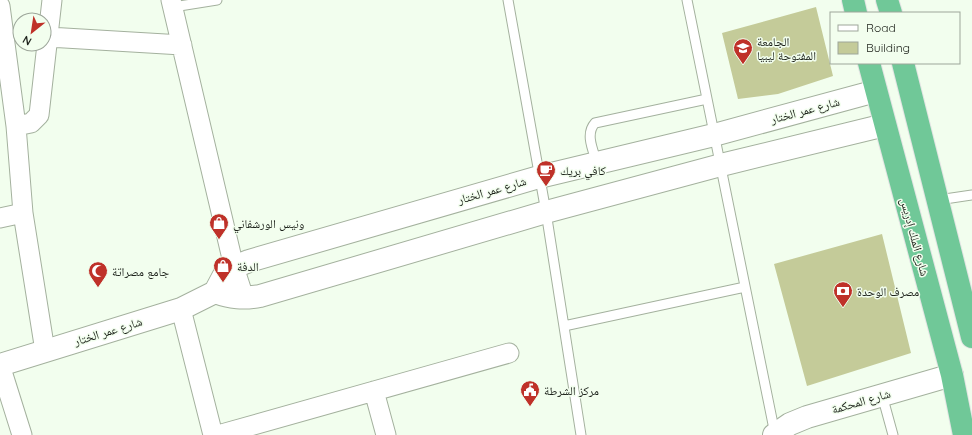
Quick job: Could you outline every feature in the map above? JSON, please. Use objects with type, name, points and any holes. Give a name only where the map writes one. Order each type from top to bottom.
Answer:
[{"type":"highway","points":[[853,0],[856,12]]},
{"type":"highway","points":[[887,0],[890,12]]},
{"type":"highway","name":"شارع الملك إدريس","points":[[869,64],[952,375],[964,435]]},
{"type":"highway","points":[[903,64],[972,337]]},
{"type":"street","points":[[51,12],[52,0]]},
{"type":"street","points":[[172,4],[234,267],[244,298]]},
{"type":"street","points":[[0,6],[16,126],[23,213],[46,351]]},
{"type":"street","points":[[52,37],[182,45]]},
{"type":"street","points":[[16,126],[31,123],[39,115],[46,52]]},
{"type":"street","name":"شارع عمر الختار","points":[[0,366],[181,309],[215,292],[224,275],[234,267],[256,258],[539,177],[714,135],[876,91]]},
{"type":"street","points":[[215,292],[229,297],[244,298],[260,296],[546,212],[720,165],[885,125]]},
{"type":"street","points":[[0,218],[23,213]]},
{"type":"street","points":[[181,309],[213,435]]},
{"type":"street","points":[[218,435],[509,354]]},
{"type":"street","points":[[0,366],[22,435]]},
{"type":"street","name":"شارع المحكمة","points":[[773,435],[790,424],[807,417],[952,375]]},
{"type":"street","points":[[374,391],[386,435]]},
{"type":"lane","points":[[172,4],[217,0]]},
{"type":"lane","points":[[508,0],[546,212],[581,435]]},
{"type":"lane","points":[[687,0],[745,287],[773,435]]},
{"type":"lane","points":[[597,163],[590,136],[592,126],[595,123],[707,99]]},
{"type":"lane","points":[[938,200],[972,195]]},
{"type":"lane","points":[[564,326],[745,287]]},
{"type":"lane","points":[[882,395],[893,435]]},
{"type":"building","points":[[816,7],[833,76],[778,94],[738,99],[722,33]]},
{"type":"building","name":"مصرف الوحدة","points":[[882,234],[911,353],[807,386],[774,264]]},
{"type":"place","name":"الجامعة المفتوحة ليبيا","points":[[743,65]]},
{"type":"place","name":"كافي بريك","points":[[546,187]]},
{"type":"place","name":"ونيس الورشفاني","points":[[219,240]]},
{"type":"place","name":"الدفة","points":[[223,283]]},
{"type":"place","name":"جامع مصراتة","points":[[98,288]]},
{"type":"place","name":"مصرف الوحدة","points":[[843,308]]},
{"type":"place","name":"مركز الشرطة","points":[[530,407]]}]
